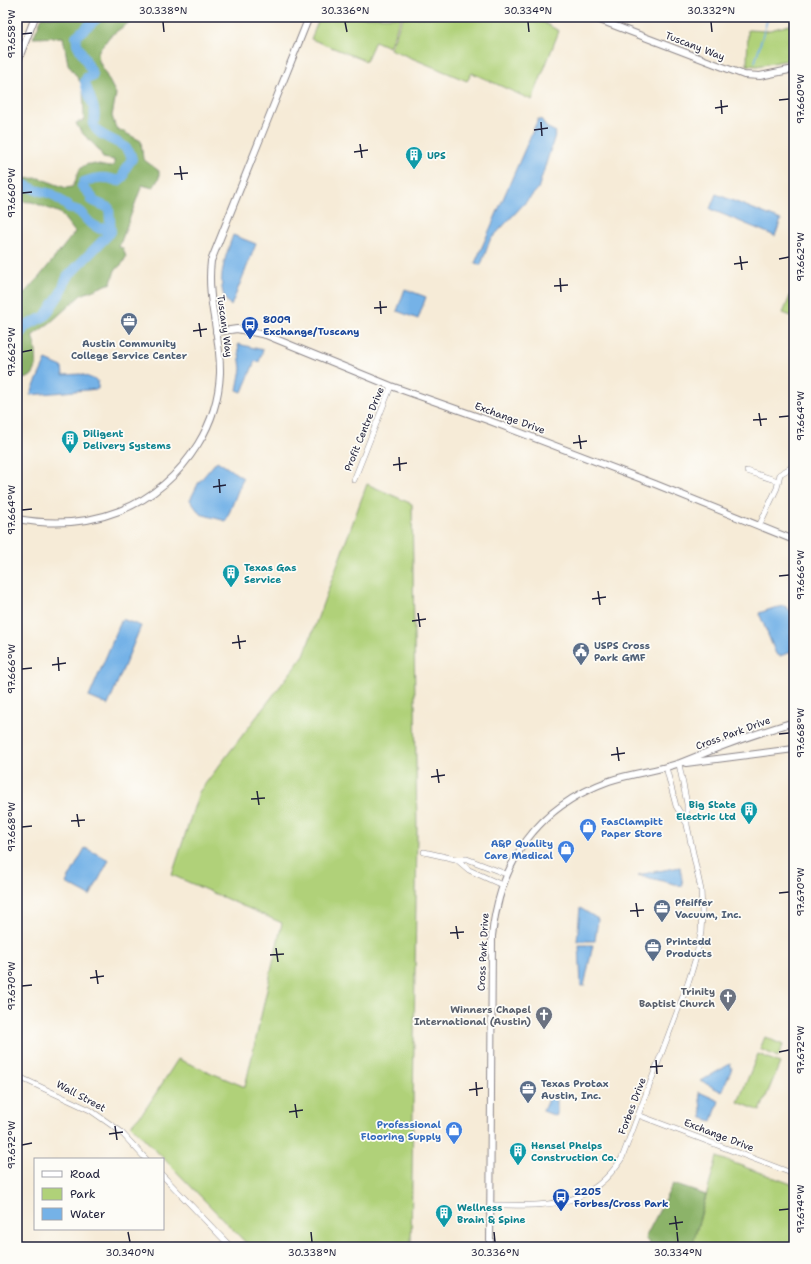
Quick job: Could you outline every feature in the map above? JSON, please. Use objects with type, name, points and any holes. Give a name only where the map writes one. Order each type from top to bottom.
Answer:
[{"type":"street","points":[[17,63],[35,17]]},
{"type":"street","name":"Tuscany Way","points":[[17,519],[56,523],[93,519],[128,508],[145,499],[165,484],[190,456],[210,420],[217,394],[220,373],[216,332],[210,301],[209,278],[211,261],[309,17]]},
{"type":"street","name":"Tuscany Way","points":[[592,17],[744,75],[760,76],[794,69]]},
{"type":"street","name":"Exchange Drive","points":[[216,332],[237,329],[264,334],[391,386],[490,421],[794,540]]},
{"type":"street","name":"Profit Centre Drive","points":[[354,480],[391,386]]},
{"type":"street","points":[[759,526],[780,474],[794,466]]},
{"type":"street","points":[[747,470],[778,482]]},
{"type":"street","name":"Cross Park Drive","points":[[679,764],[728,744],[794,722]]},
{"type":"street","name":"Cross Park Drive","points":[[490,1247],[492,936],[494,914],[502,885],[518,850],[532,832],[545,819],[567,802],[610,780],[679,764],[794,749]]},
{"type":"street","name":"Forbes Drive","points":[[490,1205],[552,1205],[580,1197],[593,1190],[606,1180],[622,1158],[688,982],[697,954],[701,932],[701,890],[687,825],[687,804],[679,764]]},
{"type":"street","name":"Forbes Drive","points":[[666,767],[676,806],[687,825]]},
{"type":"street","points":[[424,852],[455,859],[467,859],[506,874]]},
{"type":"street","points":[[455,859],[470,870],[502,885]]},
{"type":"street","name":"Wall Street","points":[[17,1076],[90,1110],[120,1132],[145,1158]]},
{"type":"street","name":"Exchange Drive","points":[[638,1115],[794,1174]]},
{"type":"street","points":[[164,1177],[231,1247]]},
{"type":"green space","points":[[42,17],[137,17],[110,36],[98,52],[99,61],[116,94],[112,116],[116,128],[141,141],[143,159],[159,171],[159,178],[153,188],[142,185],[119,247],[123,248],[126,257],[122,264],[115,270],[111,283],[81,295],[51,322],[32,336],[36,350],[36,365],[31,376],[25,379],[17,378],[17,301],[40,276],[75,232],[60,213],[32,202],[17,201],[17,179],[39,178],[66,188],[74,185],[81,168],[88,164],[110,167],[114,165],[114,160],[103,158],[98,148],[82,133],[76,123],[84,120],[83,86],[68,64],[63,37],[33,38]]},
{"type":"green space","points":[[320,17],[401,17],[389,47],[375,41],[366,61],[311,39]]},
{"type":"green space","points":[[403,17],[534,17],[559,31],[532,100],[472,73],[467,81],[390,49]]},
{"type":"green space","points":[[794,24],[794,59],[757,66],[747,65],[748,30],[766,31]]},
{"type":"green space","points":[[794,287],[794,317],[783,313]]},
{"type":"green space","points":[[367,484],[412,504],[417,831],[411,1247],[250,1247],[131,1125],[145,1110],[178,1059],[245,1087],[282,923],[172,875],[199,792],[304,655]]},
{"type":"green space","points":[[765,1037],[783,1045],[778,1057],[760,1049]]},
{"type":"green space","points":[[758,1054],[780,1063],[760,1111],[738,1102]]},
{"type":"green space","points":[[717,1157],[794,1185],[794,1247],[692,1247]]},
{"type":"green space","points":[[673,1184],[706,1195],[692,1247],[652,1247],[645,1238]]},
{"type":"water","points":[[538,119],[542,120],[546,127],[556,132],[538,189],[490,240],[481,265],[475,263]]},
{"type":"water","points":[[716,194],[781,220],[775,236],[710,209]]},
{"type":"water","points":[[233,235],[256,244],[231,306],[226,300],[222,289],[222,273]]},
{"type":"water","points":[[405,289],[426,297],[418,319],[397,311]]},
{"type":"water","points":[[238,344],[263,350],[259,362],[255,361],[242,392],[237,390],[241,369]]},
{"type":"water","points":[[46,360],[62,367],[63,375],[81,374],[98,381],[98,389],[30,395]]},
{"type":"water","points":[[217,461],[243,478],[226,521],[200,514],[190,500],[199,482]]},
{"type":"water","points":[[785,606],[794,614],[794,651],[780,656],[776,654],[759,613]]},
{"type":"water","points":[[122,619],[141,626],[108,705],[89,697]]},
{"type":"water","points":[[85,848],[109,860],[90,896],[66,883]]},
{"type":"water","points":[[680,867],[683,886],[638,875]]},
{"type":"water","points":[[580,908],[598,919],[595,941],[577,941]]},
{"type":"water","points":[[579,945],[593,945],[584,986],[581,986]]},
{"type":"water","points":[[730,1064],[732,1068],[722,1092],[701,1081]]},
{"type":"water","points":[[699,1092],[719,1101],[712,1121],[702,1118]]},
{"type":"water","points":[[549,1097],[557,1100],[556,1116],[543,1111]]},
{"type":"waterway","points":[[17,338],[26,326],[45,316],[61,292],[67,277],[111,232],[109,208],[91,200],[92,197],[82,186],[84,182],[101,178],[109,178],[118,181],[123,177],[125,169],[132,159],[130,152],[120,144],[102,134],[93,124],[95,113],[85,81],[87,77],[92,77],[93,74],[77,44],[76,36],[99,17]]},
{"type":"waterway","points":[[755,62],[768,17]]},
{"type":"waterway","points":[[17,189],[25,185],[36,190],[52,194],[70,208],[79,211],[90,223],[100,229],[109,227]]},
{"type":"place","name":"UPS","points":[[414,170]]},
{"type":"place","name":"Austin Community College Service Center","points":[[129,336]]},
{"type":"place","name":"8009 Exchange/Tuscany","points":[[250,340]]},
{"type":"place","name":"Diligent Delivery Systems","points":[[70,454]]},
{"type":"place","name":"Texas Gas Service","points":[[231,588]]},
{"type":"place","name":"USPS Cross Park GMF","points":[[581,666]]},
{"type":"place","name":"Big State Electric Ltd","points":[[749,825]]},
{"type":"place","name":"FasClampitt Paper Store","points":[[588,842]]},
{"type":"place","name":"A&P Quality Care Medical","points":[[566,864]]},
{"type":"place","name":"Pfeiffer Vacuum, Inc.","points":[[662,923]]},
{"type":"place","name":"Printedd Products","points":[[653,962]]},
{"type":"place","name":"Trinity Baptist Church","points":[[728,1012]]},
{"type":"place","name":"Winners Chapel International (Austin)","points":[[544,1030]]},
{"type":"place","name":"Texas Protax Austin, Inc.","points":[[528,1104]]},
{"type":"place","name":"Professional Flooring Supply","points":[[454,1145]]},
{"type":"place","name":"Hensel Phelps Construction Co.","points":[[518,1166]]},
{"type":"place","name":"2205 Forbes/Cross Park","points":[[561,1212]]},
{"type":"place","name":"Wellness Brain & Spine","points":[[444,1228]]}]
